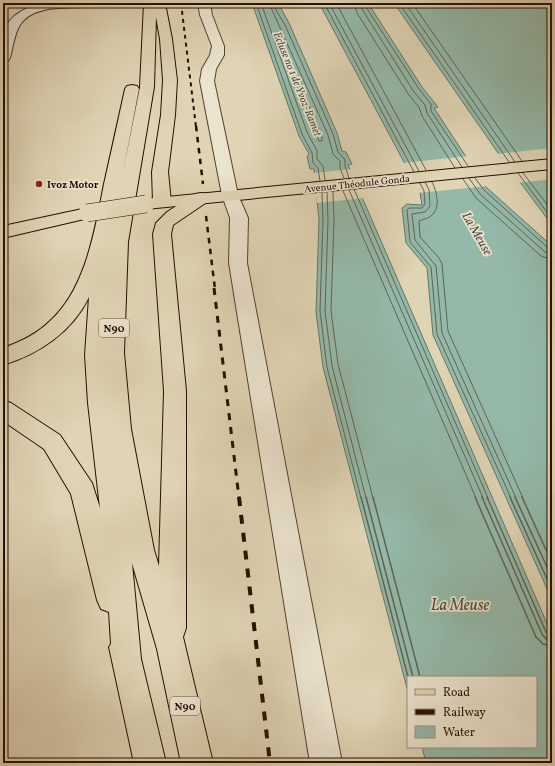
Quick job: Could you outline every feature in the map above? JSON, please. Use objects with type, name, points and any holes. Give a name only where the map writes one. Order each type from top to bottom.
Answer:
[{"type":"main road","name":"N90","points":[[138,3],[132,88],[101,243],[96,355],[98,403],[115,525],[128,662],[150,763]]},
{"type":"main road","name":"N90","points":[[150,3],[147,87],[119,242],[113,353],[120,430],[141,550],[172,649],[197,763]]},
{"type":"main road","points":[[154,203],[168,115],[170,80],[166,39],[160,3]]},
{"type":"main road","name":"Avenue Théodule Gonda","points":[[5,230],[87,213],[154,203],[552,164]]},
{"type":"main road","points":[[172,649],[175,391],[162,234],[165,223],[169,219],[201,198]]},
{"type":"main road","points":[[3,356],[32,346],[58,326],[78,300],[92,272],[101,243]]},
{"type":"main road","points":[[3,409],[52,442],[83,491],[128,662]]},
{"type":"street","points":[[3,58],[15,24],[20,16],[32,10],[46,6],[81,3]]},
{"type":"street","points":[[204,3],[206,15],[218,46],[217,55],[209,69],[207,81],[230,195],[239,218],[238,263],[326,763]]},
{"type":"water","name":"La Meuse","points":[[252,3],[278,3],[289,23],[337,133],[342,151],[346,152],[352,164],[348,165],[552,635],[552,763],[426,763],[422,748],[537,748],[537,676],[407,676],[407,688],[323,367],[316,312],[319,220],[314,169],[310,169],[307,156],[309,154],[299,136]]},
{"type":"water","name":"La Meuse","points":[[319,3],[368,3],[422,87],[438,107],[434,108],[486,187],[552,246],[552,600],[433,335],[427,268],[406,243],[402,208],[407,204],[422,205],[420,192]]},
{"type":"water","points":[[394,3],[552,3],[552,225],[496,150]]},
{"type":"pier","points":[[552,148],[552,179],[517,183],[496,154]]},
{"type":"pier","points":[[468,156],[488,186],[418,193],[403,163]]},
{"type":"pier","points":[[352,169],[365,198],[317,203],[313,173]]},
{"type":"railway","points":[[181,3],[196,127]]},
{"type":"railway","points":[[196,126],[203,184]]},
{"type":"railway","points":[[206,216],[215,289]]},
{"type":"railway","points":[[214,288],[239,498]]},
{"type":"railway","points":[[239,497],[270,763]]},
{"type":"place","name":"Ivoz Motor","points":[[39,184]]},
{"type":"water label","name":"Ecluse no 1 de Yvoz-Ramet","points":[[298,84]]}]
